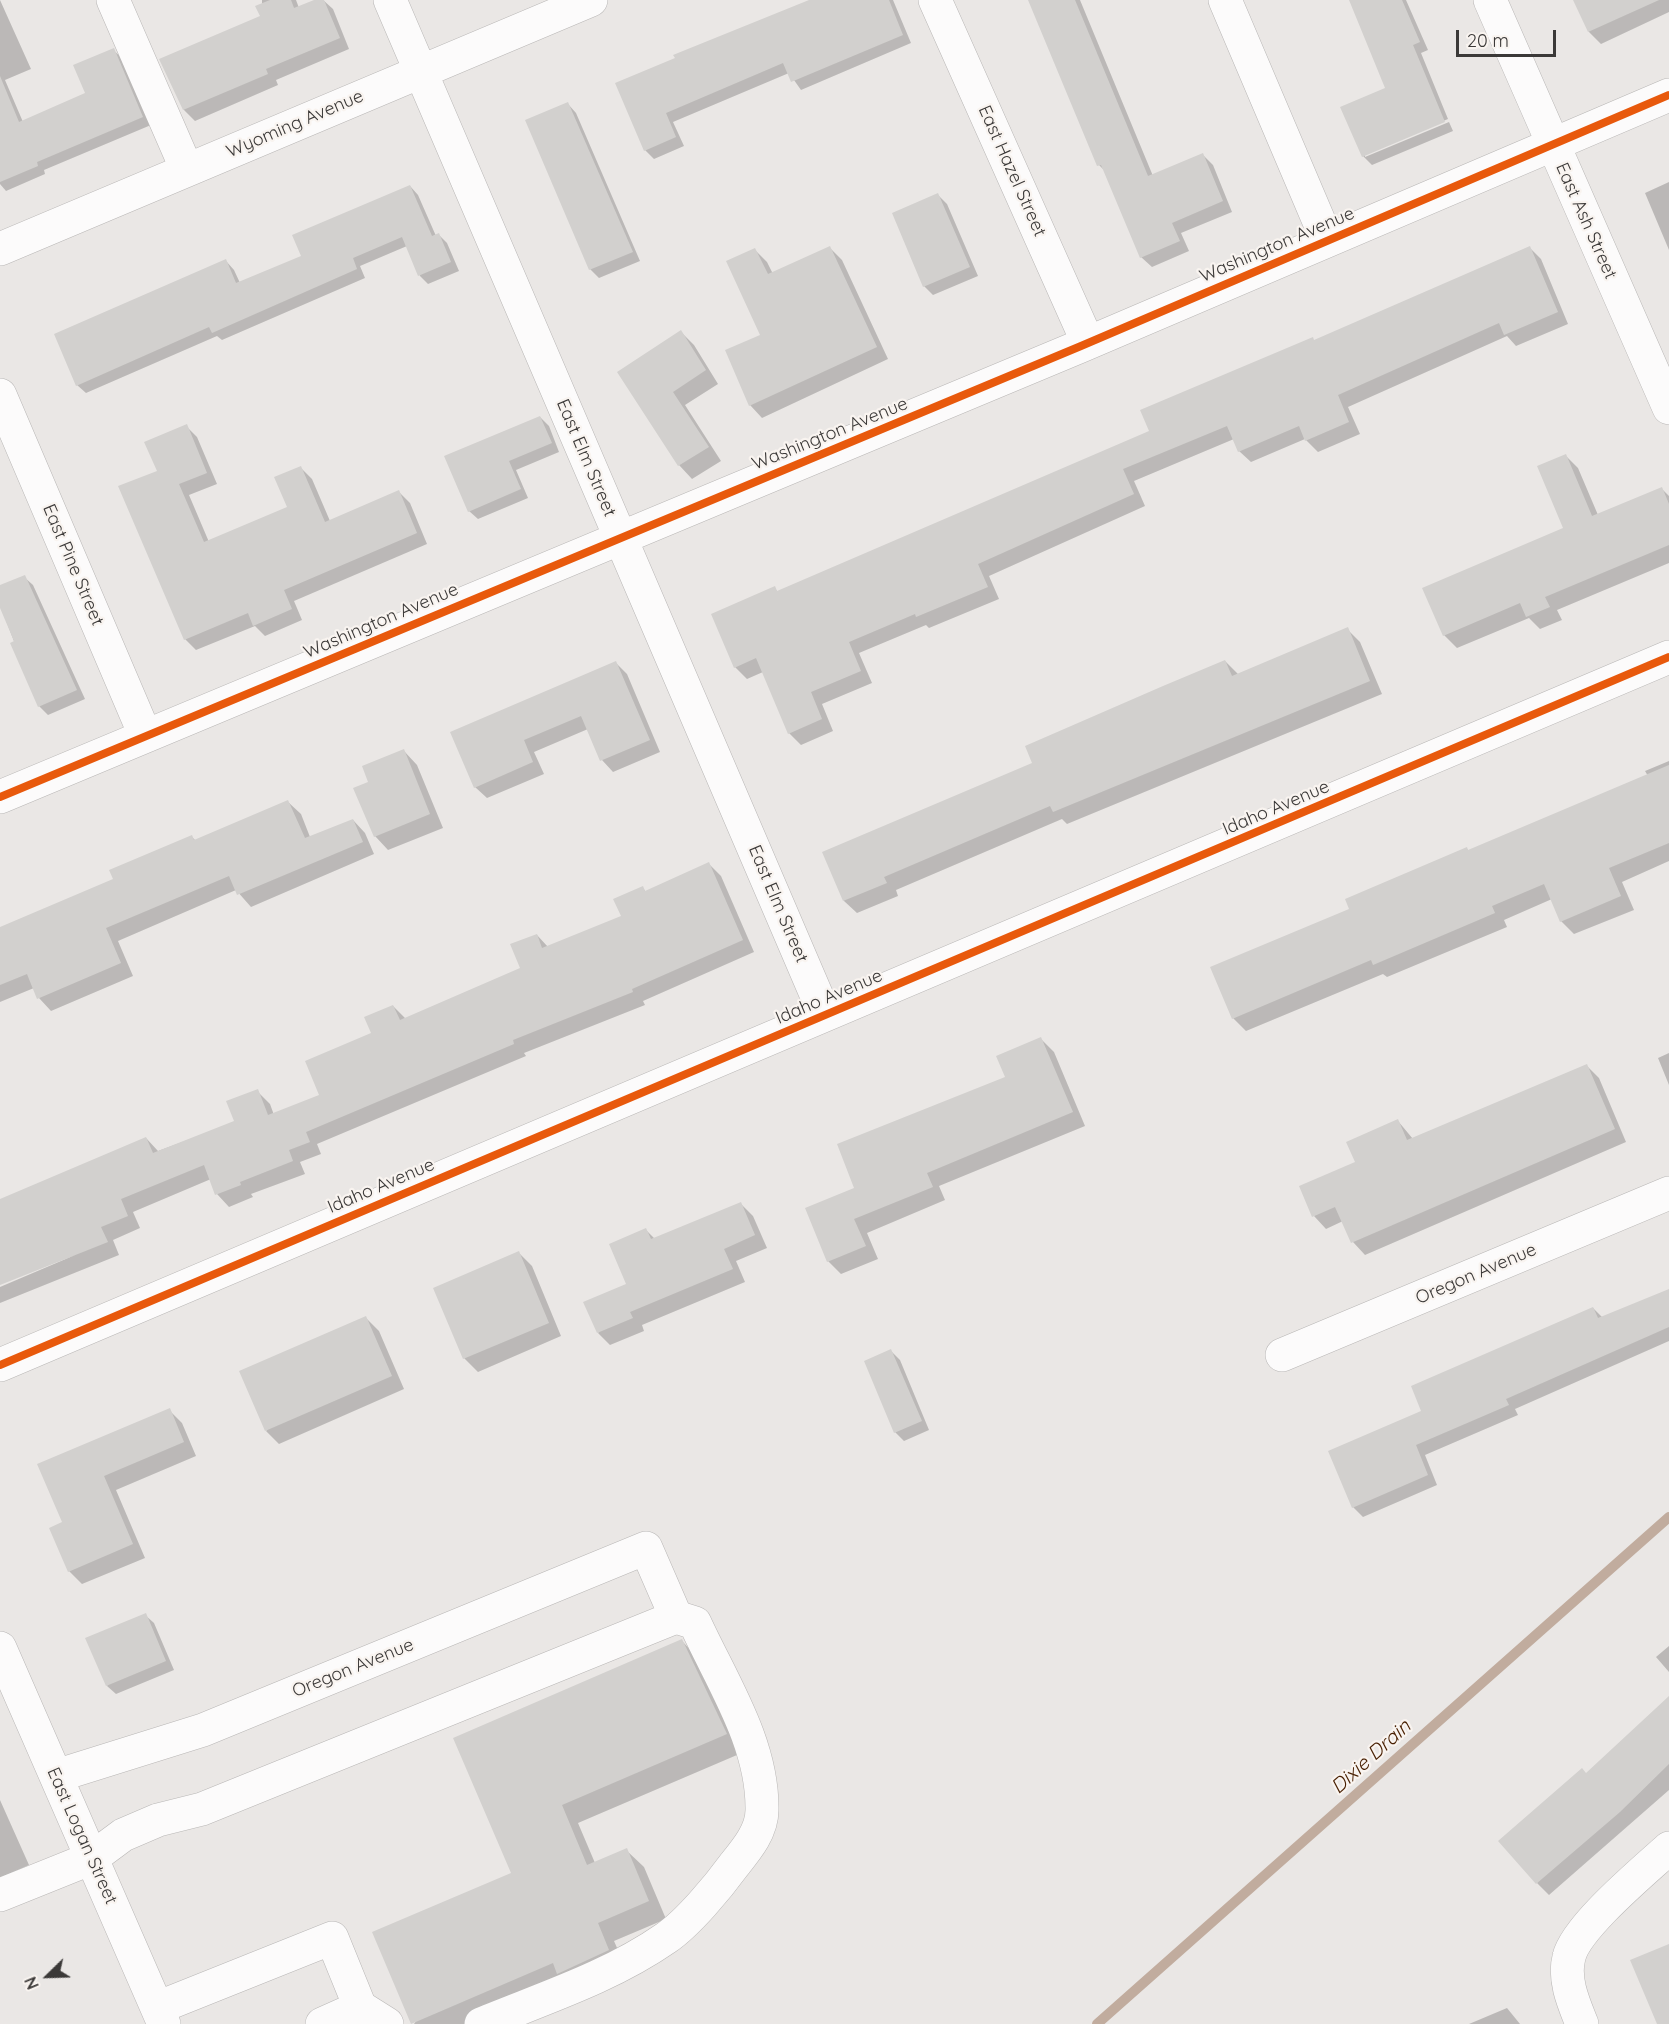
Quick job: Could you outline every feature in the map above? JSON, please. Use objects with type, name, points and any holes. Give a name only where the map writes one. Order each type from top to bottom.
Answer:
[{"type":"street","points":[[113,0],[187,170]]},
{"type":"street","name":"East Elm Street","points":[[390,0],[825,1015]]},
{"type":"street","name":"Wyoming Avenue","points":[[0,249],[591,0]]},
{"type":"street","name":"East Hazel Street","points":[[935,0],[1088,343]]},
{"type":"street","points":[[1225,0],[1327,240]]},
{"type":"street","name":"East Ash Street","points":[[1490,0],[1669,408]]},
{"type":"street","name":"Washington Avenue","points":[[0,796],[1088,343],[1669,95]]},
{"type":"street","name":"East Pine Street","points":[[0,395],[145,735]]},
{"type":"street","name":"Idaho Avenue","points":[[0,1365],[1669,657]]},
{"type":"street","name":"Oregon Avenue","points":[[1282,1355],[1669,1193]]},
{"type":"street","name":"Oregon Avenue","points":[[56,1776],[203,1730],[646,1548],[676,1617]]},
{"type":"street","points":[[0,1895],[92,1858],[123,1835],[158,1820],[202,1809],[676,1617],[695,1623],[731,1697],[755,1756],[763,1811],[755,1838],[721,1883],[668,1937],[611,1971],[481,2024]]},
{"type":"street","name":"East Logan Street","points":[[0,1648],[161,2016]]},
{"type":"street","points":[[1582,2024],[1570,1995],[1569,1956],[1591,1920],[1669,1848]]},
{"type":"street","points":[[161,2016],[332,1938],[360,2007],[387,2024]]},
{"type":"street","points":[[322,2024],[360,2007]]},
{"type":"building","points":[[270,0],[291,0],[294,8],[314,0],[324,0],[340,38],[266,69],[268,74],[183,110],[159,59],[260,16],[255,6]]},
{"type":"building","points":[[809,0],[889,0],[903,35],[791,82],[783,63],[666,113],[676,137],[644,151],[615,83],[675,58],[673,55]]},
{"type":"building","points":[[1028,0],[1075,0],[1148,176],[1203,153],[1223,201],[1172,223],[1180,241],[1140,258],[1101,165],[1097,166]]},
{"type":"building","points":[[1349,0],[1402,0],[1420,42],[1413,45],[1445,122],[1362,157],[1340,107],[1385,88]]},
{"type":"building","points":[[1573,0],[1659,0],[1588,32]]},
{"type":"building","points":[[114,48],[143,117],[37,162],[38,166],[0,182],[0,76],[19,122],[85,93],[73,65]]},
{"type":"building","points":[[568,102],[633,252],[589,270],[525,120]]},
{"type":"building","points":[[410,185],[432,236],[439,233],[451,262],[418,276],[402,237],[353,258],[357,269],[212,333],[209,327],[76,386],[54,334],[226,259],[236,283],[301,256],[292,235]]},
{"type":"building","points":[[938,193],[970,267],[923,287],[892,213]]},
{"type":"building","points":[[830,246],[877,347],[749,406],[725,350],[760,335],[726,261],[755,248],[768,274]]},
{"type":"building","points":[[1530,246],[1558,312],[1504,335],[1499,323],[1338,395],[1349,422],[1305,441],[1299,426],[1238,452],[1227,426],[1123,469],[1134,494],[978,564],[988,587],[849,642],[861,671],[811,692],[822,719],[788,734],[756,658],[734,668],[711,614],[775,586],[777,591],[1149,431],[1140,410],[1313,337],[1314,340]]},
{"type":"building","points":[[681,330],[706,370],[673,392],[709,447],[678,466],[617,372]]},
{"type":"building","points":[[540,416],[552,443],[509,461],[521,489],[468,512],[444,456]]},
{"type":"building","points":[[187,424],[207,473],[179,484],[204,542],[287,507],[274,477],[301,466],[325,522],[399,490],[417,533],[284,590],[292,609],[253,626],[248,613],[184,640],[118,486],[157,471],[144,442]]},
{"type":"building","points":[[1566,454],[1592,516],[1662,487],[1669,504],[1669,545],[1545,597],[1550,607],[1526,617],[1520,603],[1443,636],[1422,588],[1563,528],[1537,466]]},
{"type":"building","points":[[25,575],[77,690],[38,707],[10,643],[14,641],[0,608],[0,585]]},
{"type":"building","points":[[1348,627],[1370,681],[1053,812],[1050,806],[884,877],[887,883],[843,901],[822,852],[1032,763],[1025,746],[1163,686],[1225,660],[1232,676]]},
{"type":"building","points":[[616,661],[650,740],[600,761],[581,716],[524,740],[533,762],[474,788],[450,732]]},
{"type":"building","points":[[404,749],[430,814],[374,837],[353,788],[368,782],[362,766]]},
{"type":"building","points":[[1669,765],[1669,843],[1609,868],[1621,896],[1560,922],[1544,884],[1492,906],[1495,913],[1373,965],[1371,960],[1232,1019],[1210,967],[1349,909],[1345,899]]},
{"type":"building","points":[[288,800],[305,838],[353,819],[363,842],[237,895],[229,876],[106,928],[121,963],[37,999],[27,974],[0,985],[0,927],[113,879],[109,870],[192,835],[194,840]]},
{"type":"building","points":[[709,862],[743,940],[632,989],[633,992],[513,1040],[514,1044],[306,1132],[310,1142],[289,1150],[293,1161],[240,1182],[241,1185],[215,1195],[204,1165],[121,1199],[128,1216],[101,1227],[108,1242],[0,1285],[0,1199],[146,1137],[153,1153],[234,1121],[226,1101],[258,1089],[268,1115],[319,1095],[305,1061],[371,1033],[364,1017],[393,1005],[400,1020],[520,968],[510,944],[537,934],[542,948],[621,916],[613,899],[643,886],[645,891]]},
{"type":"building","points":[[1041,1037],[1073,1112],[927,1173],[933,1187],[854,1219],[866,1246],[827,1262],[805,1208],[854,1188],[837,1144],[1005,1077],[996,1056]]},
{"type":"building","points":[[1587,1064],[1615,1129],[1351,1243],[1335,1207],[1312,1217],[1299,1186],[1355,1162],[1346,1142],[1398,1119],[1407,1140]]},
{"type":"building","points":[[741,1202],[755,1235],[724,1249],[733,1269],[630,1312],[633,1318],[597,1333],[583,1302],[626,1284],[609,1244],[646,1228],[651,1239]]},
{"type":"building","points":[[519,1251],[549,1323],[463,1359],[433,1288]]},
{"type":"building","points":[[1669,1289],[1669,1327],[1506,1399],[1509,1405],[1416,1445],[1428,1475],[1352,1508],[1328,1451],[1421,1411],[1411,1386],[1593,1307],[1598,1318]]},
{"type":"building","points":[[366,1316],[392,1376],[265,1431],[239,1371]]},
{"type":"building","points":[[891,1349],[922,1421],[894,1433],[864,1361]]},
{"type":"building","points":[[170,1408],[184,1442],[104,1476],[133,1544],[68,1572],[49,1528],[62,1522],[37,1464]]},
{"type":"building","points":[[146,1613],[166,1661],[106,1686],[85,1638]]},
{"type":"building","points":[[682,1639],[727,1734],[562,1805],[587,1865],[627,1848],[649,1901],[598,1923],[609,1950],[557,1974],[553,1963],[411,2024],[372,1932],[511,1873],[453,1738]]},
{"type":"building","points":[[1669,1696],[1669,1764],[1620,1812],[1536,1884],[1498,1841],[1582,1768],[1586,1773]]},
{"type":"building","points":[[1669,1944],[1669,2024],[1657,2024],[1630,1960]]},
{"type":"waterway","name":"Dixie Drain","points":[[1097,2024],[1669,1517]]},
{"type":"cycle path","points":[[0,797],[1081,346],[1669,95]]},
{"type":"cycle path","points":[[0,1365],[1669,657]]}]
